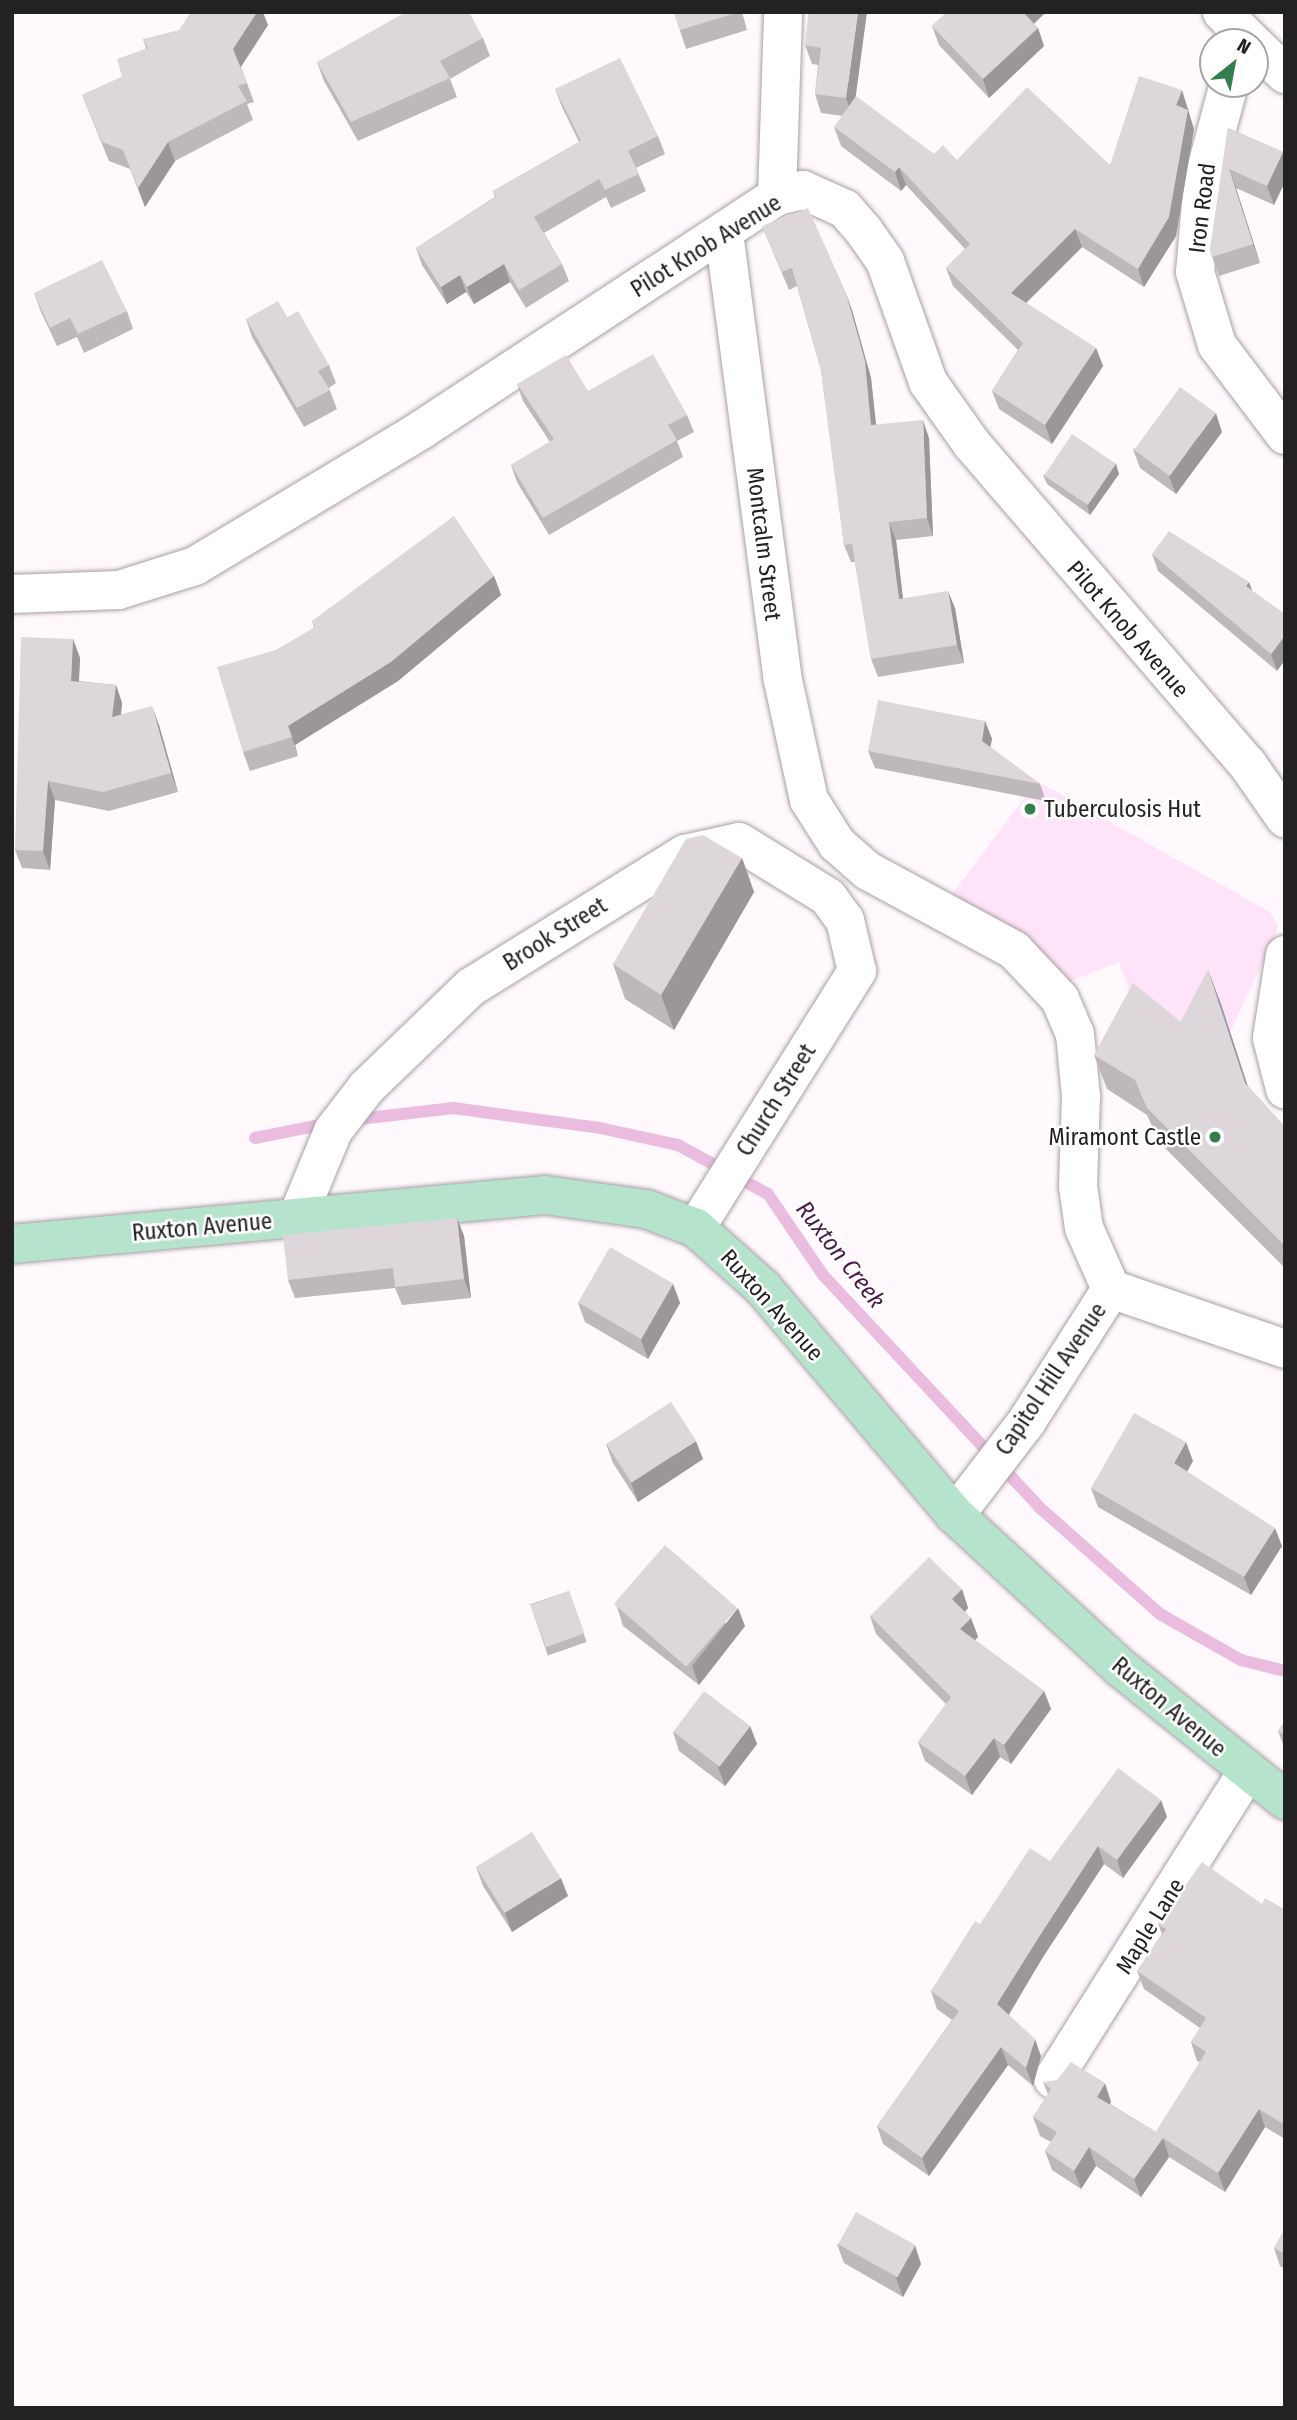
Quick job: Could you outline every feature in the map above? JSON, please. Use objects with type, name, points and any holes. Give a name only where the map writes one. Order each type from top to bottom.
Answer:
[{"type":"street","points":[[778,196],[783,12]]},
{"type":"street","points":[[1222,12],[1238,28]]},
{"type":"street","points":[[1269,58],[1285,74]]},
{"type":"street","name":"Iron Road","points":[[1225,98],[1203,181],[1195,272],[1217,345],[1285,435]]},
{"type":"street","name":"Pilot Knob Avenue","points":[[12,594],[119,590],[157,583],[195,566],[724,233],[778,196],[803,190],[824,197],[864,231],[885,261],[928,382],[971,443],[1248,765],[1285,818]]},
{"type":"street","name":"Montcalm Street","points":[[724,233],[782,676],[809,800],[838,844],[868,871],[1014,950],[1060,999],[1075,1034],[1082,1096],[1078,1186],[1084,1228],[1111,1289]]},
{"type":"street","name":"Brook Street","points":[[297,1219],[333,1131],[362,1094],[471,987],[685,854],[713,843],[739,842],[828,897],[845,920],[857,971]]},
{"type":"street","points":[[1285,955],[1272,1038],[1285,1089]]},
{"type":"street","name":"Church Street","points":[[696,1228],[857,971]]},
{"type":"street","name":"Ruxton Avenue","points":[[12,1244],[545,1195],[646,1209],[696,1228],[763,1288],[955,1515],[1121,1668],[1285,1800]]},
{"type":"street","name":"Capitol Hill Avenue","points":[[955,1515],[1013,1440],[1111,1289],[1285,1349]]},
{"type":"street","name":"Maple Lane","points":[[1053,2079],[1247,1772]]},
{"type":"shaded area","points":[[1037,781],[1270,912],[1278,925],[1275,937],[1230,1032],[1141,1025],[1119,962],[1068,982],[1028,938],[952,894]]},
{"type":"building","points":[[191,12],[257,12],[233,49],[247,83],[238,86],[247,101],[168,142],[138,188],[123,150],[102,142],[82,95],[122,77],[117,59],[148,48],[143,39],[179,30]]},
{"type":"building","points":[[406,12],[469,12],[483,38],[440,61],[450,78],[351,122],[317,62]]},
{"type":"building","points":[[674,12],[739,12],[680,30]]},
{"type":"building","points":[[809,12],[858,12],[846,98],[815,94],[821,48],[805,45]]},
{"type":"building","points":[[947,12],[1023,12],[1038,28],[983,79],[932,26]]},
{"type":"building","points":[[620,58],[658,136],[628,151],[639,174],[605,190],[599,179],[534,217],[562,264],[519,290],[504,264],[467,287],[460,275],[441,287],[416,248],[496,197],[493,191],[581,141],[555,89]]},
{"type":"building","points":[[1139,76],[1182,90],[1176,105],[1188,110],[1169,217],[1138,269],[1075,229],[1011,293],[1096,348],[1045,425],[992,391],[1023,343],[946,268],[970,244],[899,167],[895,172],[834,127],[856,96],[934,154],[943,145],[957,160],[1027,87],[1110,165]]},
{"type":"building","points":[[1228,128],[1283,152],[1267,186],[1229,169],[1253,244],[1212,257],[1210,251]]},
{"type":"building","points":[[808,208],[846,293],[865,361],[871,425],[923,420],[927,518],[889,522],[899,599],[948,591],[957,645],[871,659],[852,544],[844,545],[821,370],[792,268],[782,272],[762,226]]},
{"type":"building","points":[[102,260],[127,311],[78,334],[70,318],[50,328],[34,293]]},
{"type":"building","points":[[278,301],[287,317],[298,311],[329,365],[318,371],[330,390],[297,408],[246,319]]},
{"type":"building","points":[[653,354],[687,415],[668,425],[677,440],[543,518],[511,465],[554,439],[517,384],[566,355],[588,391]]},
{"type":"building","points":[[1180,387],[1216,413],[1170,476],[1134,450]]},
{"type":"building","points":[[1072,434],[1116,464],[1088,505],[1044,475]]},
{"type":"building","points":[[454,516],[494,576],[391,662],[288,726],[292,737],[243,752],[217,667],[276,650],[315,627],[312,621]]},
{"type":"building","points":[[1169,531],[1249,582],[1246,586],[1285,614],[1285,635],[1271,654],[1152,554]]},
{"type":"building","points":[[21,637],[73,639],[71,681],[116,685],[112,717],[152,706],[171,773],[103,792],[48,781],[43,851],[15,850]]},
{"type":"building","points":[[878,700],[985,721],[982,741],[1040,784],[868,751]]},
{"type":"building","points":[[703,835],[742,858],[661,995],[613,964],[686,839]]},
{"type":"building","name":"Miramont Castle","points":[[1208,970],[1245,1083],[1285,1127],[1285,1246],[1147,1108],[1135,1080],[1094,1055],[1133,983],[1181,1022]]},
{"type":"building","points":[[457,1218],[464,1279],[395,1287],[393,1268],[288,1280],[283,1235]]},
{"type":"building","points":[[610,1247],[673,1284],[641,1339],[578,1302]]},
{"type":"building","points":[[671,1402],[696,1441],[631,1483],[606,1444]]},
{"type":"building","points":[[1134,1413],[1186,1442],[1174,1463],[1275,1528],[1244,1577],[1091,1488]]},
{"type":"building","points":[[665,1545],[737,1608],[686,1667],[614,1604]]},
{"type":"building","points":[[929,1557],[962,1589],[952,1599],[971,1618],[960,1629],[1044,1691],[1004,1745],[994,1738],[965,1776],[918,1742],[951,1697],[870,1616]]},
{"type":"building","points":[[569,1591],[584,1633],[546,1647],[530,1605]]},
{"type":"building","points":[[704,1691],[750,1726],[720,1767],[673,1732]]},
{"type":"building","points":[[1285,1721],[1285,1735],[1278,1731]]},
{"type":"building","points":[[1118,1768],[1161,1800],[1117,1860],[1098,1846],[997,2004],[1035,2039],[1026,2068],[1001,2047],[922,2158],[877,2126],[959,2011],[931,1991],[975,1921],[980,1924],[1030,1848],[1050,1861]]},
{"type":"building","points":[[532,1832],[561,1878],[505,1913],[476,1867]]},
{"type":"building","points":[[1202,1862],[1262,1904],[1265,1898],[1285,1908],[1285,2125],[1259,2109],[1218,2173],[1163,2138],[1134,2179],[1089,2147],[1074,2171],[1045,2151],[1057,2132],[1033,2117],[1051,2089],[1043,2082],[1057,2080],[1071,2062],[1105,2083],[1097,2097],[1156,2132],[1206,2052],[1191,2042],[1206,2018],[1137,1971],[1166,1929],[1158,1924]]},
{"type":"building","points":[[856,2212],[915,2245],[898,2277],[838,2244]]},
{"type":"building","points":[[1285,2229],[1285,2254],[1274,2248]]},
{"type":"waterway","name":"Ruxton Creek","points":[[351,1120],[453,1108],[600,1128],[678,1145],[768,1194],[823,1275],[1039,1507],[1160,1614],[1241,1660],[1285,1671]]},
{"type":"waterway","name":"Ruxton Creek","points":[[255,1138],[330,1123]]},
{"type":"place","name":"Tuberculosis Hut","points":[[1030,809]]},
{"type":"place","name":"Miramont Castle","points":[[1215,1137]]}]
